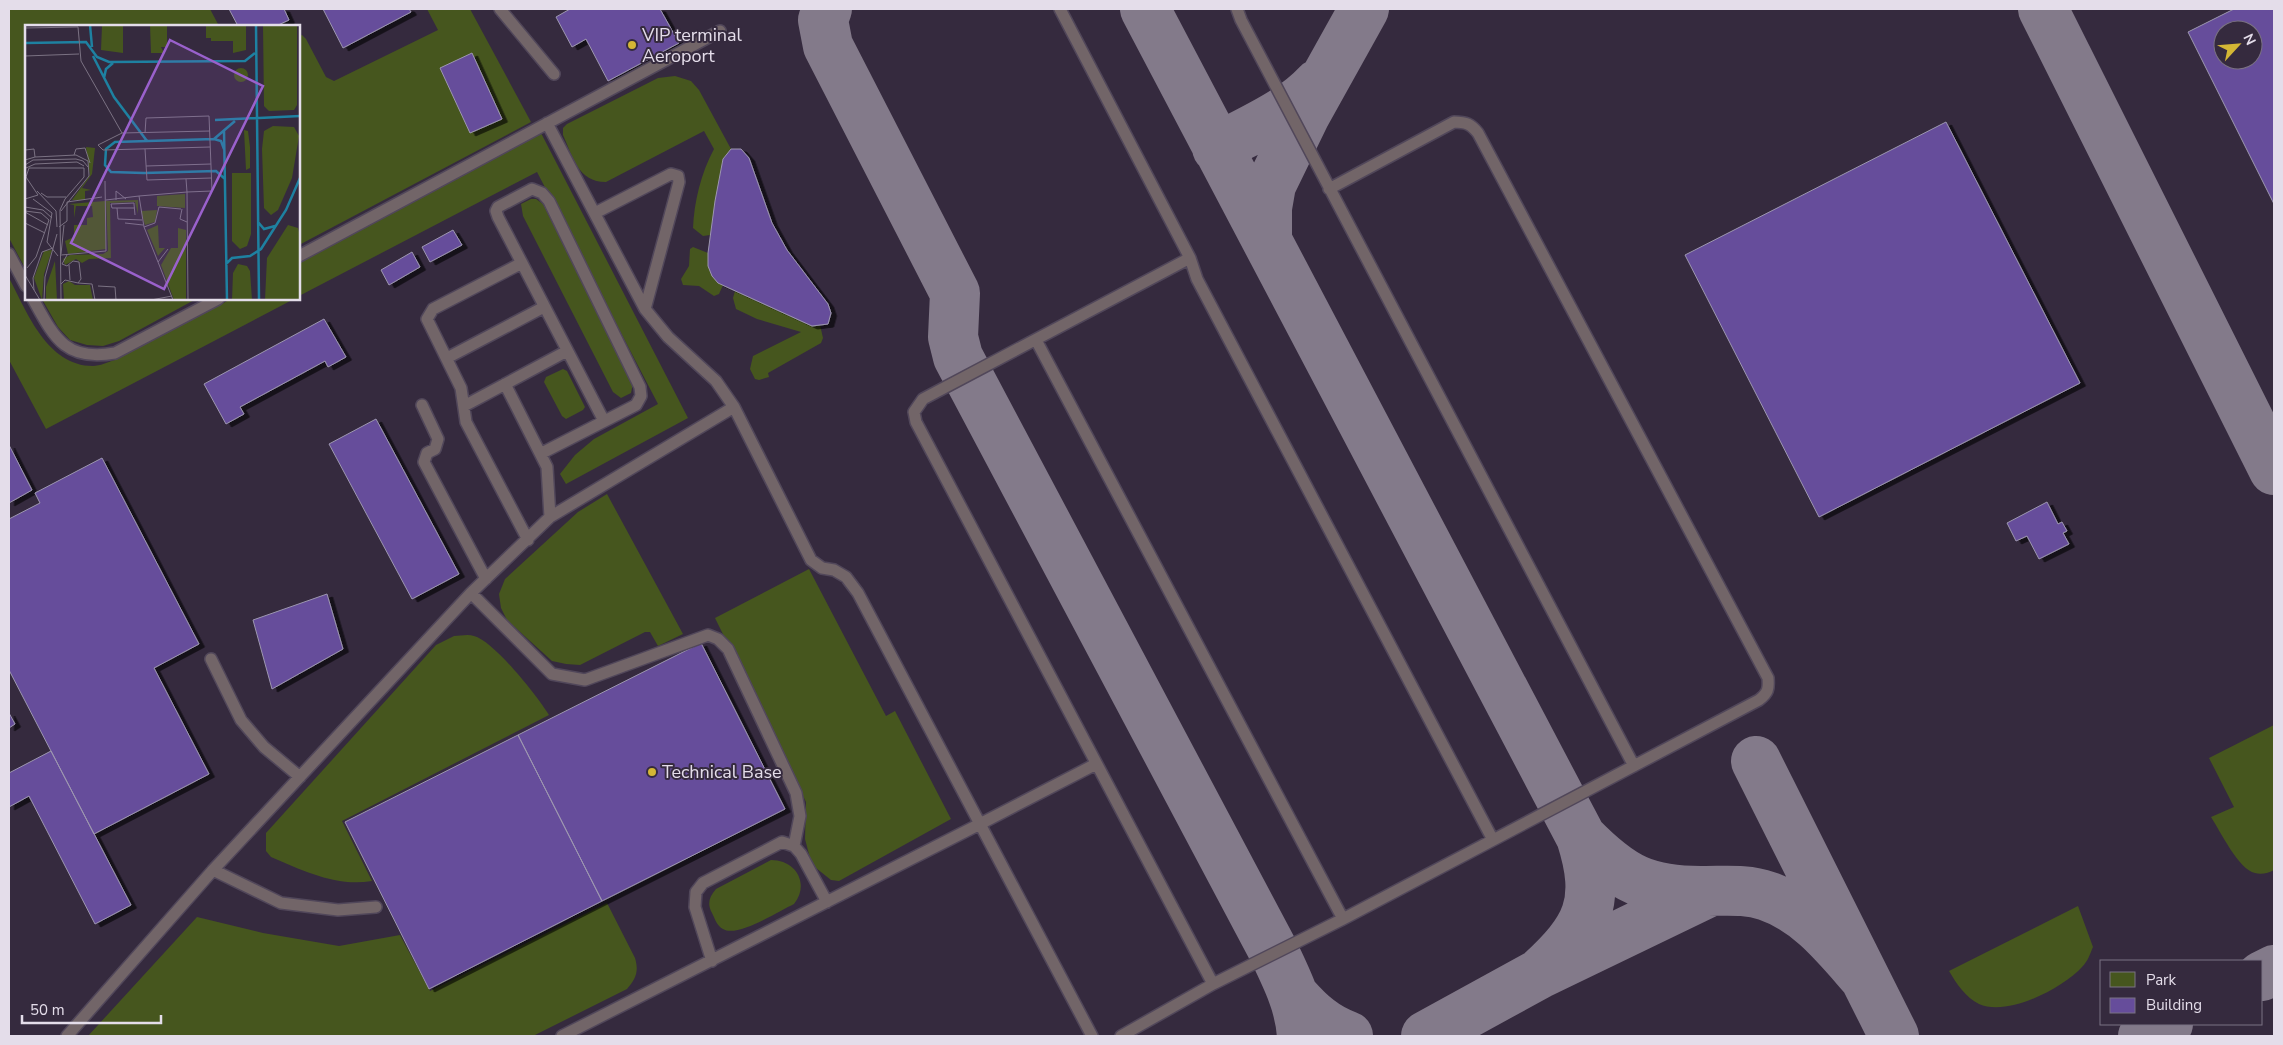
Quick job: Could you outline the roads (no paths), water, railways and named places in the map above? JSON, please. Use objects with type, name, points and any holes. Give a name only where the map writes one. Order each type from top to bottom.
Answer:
[{"type":"lane","points":[[500,9],[554,74]]},
{"type":"lane","points":[[1060,9],[1190,258],[1197,280],[1493,840]]},
{"type":"lane","points":[[1237,9],[1249,37],[1634,766]]},
{"type":"lane","points":[[300,255],[720,31]]},
{"type":"lane","points":[[1120,1036],[1214,984],[1634,766],[1765,695],[1769,688],[1768,678],[1478,133],[1471,125],[1466,122],[1454,122],[1329,189]]},
{"type":"lane","points":[[547,123],[645,309],[668,337],[716,381],[734,407],[811,560],[822,568],[834,570],[846,577],[858,593],[1092,1036]]},
{"type":"lane","points":[[595,213],[671,174],[678,176],[679,182],[645,309]]},
{"type":"lane","points":[[542,453],[636,405],[641,396],[640,386],[548,201],[542,193],[532,189],[498,207],[496,211],[604,421]]},
{"type":"lane","points":[[9,254],[25,284]]},
{"type":"lane","points":[[1190,258],[923,399],[914,412],[916,422],[1214,984]]},
{"type":"lane","points":[[522,263],[434,309],[429,314],[429,326],[461,388],[466,422],[528,540]]},
{"type":"lane","points":[[34,300],[49,329],[66,347],[84,355],[100,356],[114,353],[216,300]]},
{"type":"lane","points":[[447,358],[544,307]]},
{"type":"lane","points":[[1036,340],[1342,919]]},
{"type":"lane","points":[[464,406],[567,351]]},
{"type":"lane","points":[[505,384],[542,453],[547,467],[550,517]]},
{"type":"lane","points":[[422,405],[438,439],[435,449],[427,454],[424,462],[486,579]]},
{"type":"lane","points":[[67,1036],[213,870],[471,593],[550,517],[734,407]]},
{"type":"lane","points":[[471,593],[552,674],[585,680],[654,656],[692,640],[708,636],[718,639],[728,649],[796,793],[800,816],[794,846]]},
{"type":"lane","points":[[211,659],[241,720],[264,747],[300,777]]},
{"type":"lane","points":[[562,1036],[1096,764]]},
{"type":"lane","points":[[712,961],[695,906],[696,892],[703,883],[782,842],[794,846],[801,854],[827,902]]},
{"type":"lane","points":[[213,870],[281,903],[338,910],[376,907]]},
{"type":"place","name":"VIP terminal Aeroport","points":[[632,45]]},
{"type":"place","name":"Technical Base","points":[[652,772]]}]
